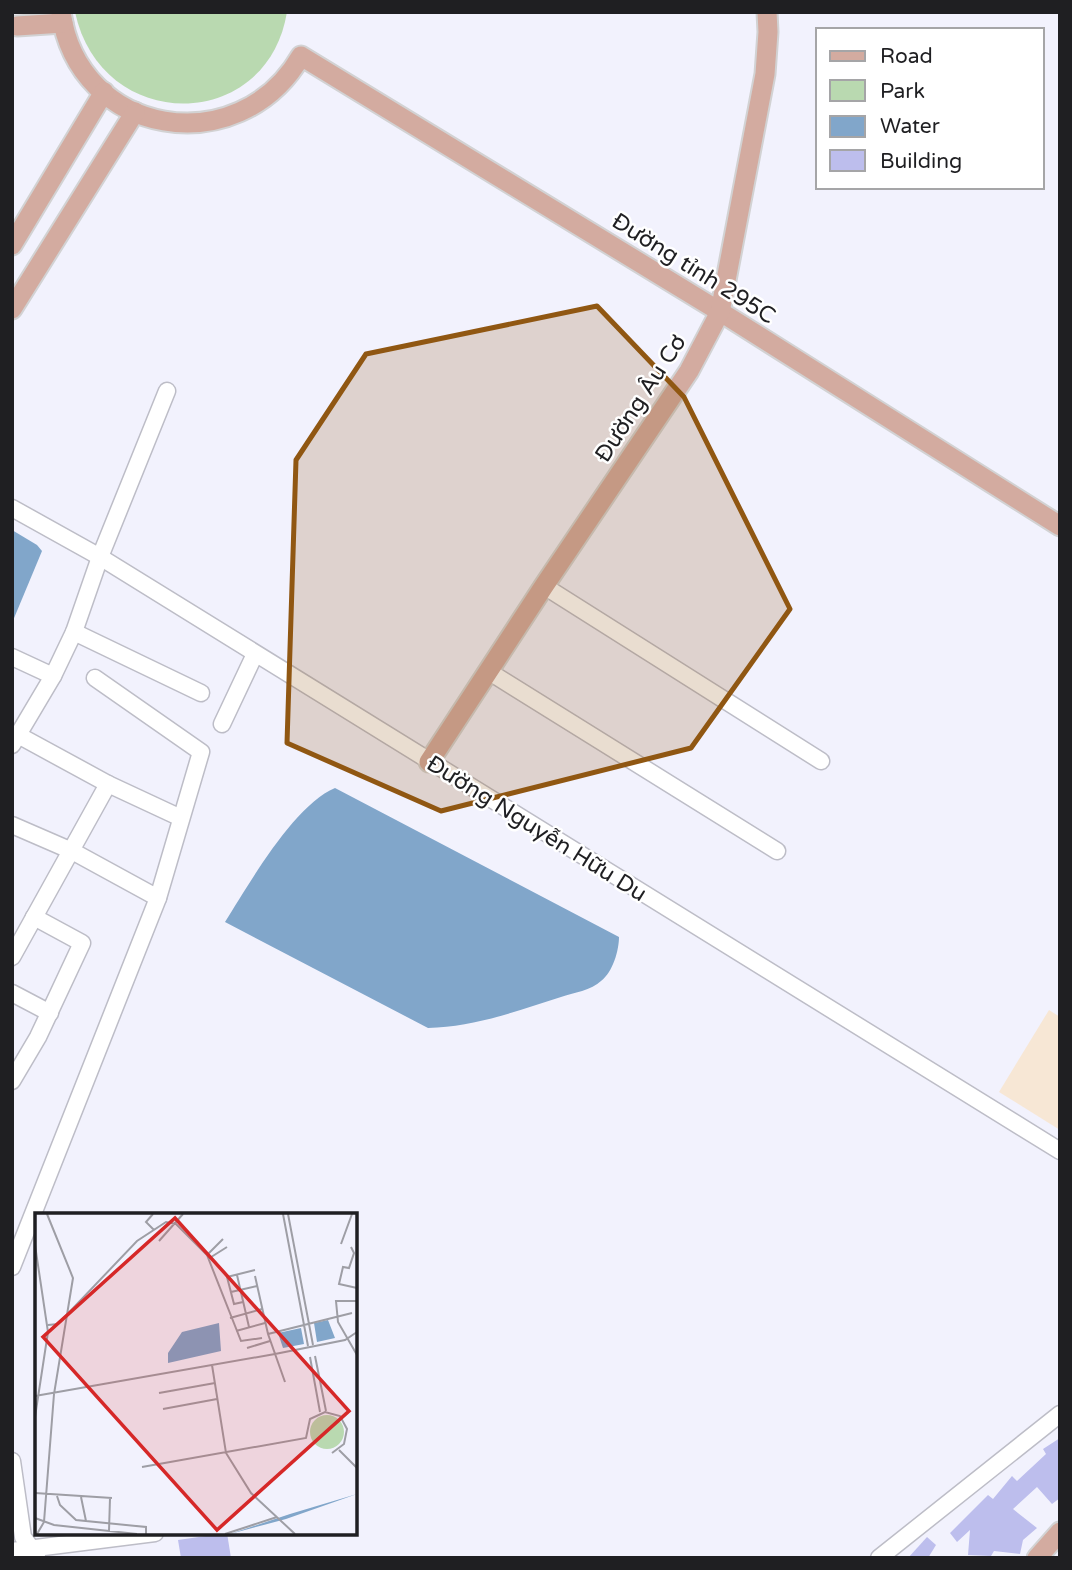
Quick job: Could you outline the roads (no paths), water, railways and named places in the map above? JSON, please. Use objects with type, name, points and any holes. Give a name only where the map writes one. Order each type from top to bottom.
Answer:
[{"type":"main road","name":"Đường Âu Cơ","points":[[429,762],[689,371],[720,312],[764,85],[767,12]]},
{"type":"main road","points":[[12,309],[135,112],[91,80],[78,60],[62,18],[17,26]]},
{"type":"main road","name":"Đường tỉnh 295C","points":[[135,112],[172,123],[197,124],[221,120],[265,99],[283,82],[301,56],[720,312],[1060,526]]},
{"type":"main road","points":[[12,245],[104,92]]},
{"type":"main road","points":[[1037,1558],[1060,1533]]},
{"type":"street","points":[[167,391],[100,557],[74,632],[53,676],[15,740],[181,818]]},
{"type":"street","name":"Đường Nguyễn Hữu Du","points":[[12,508],[100,557],[1060,1151]]},
{"type":"street","points":[[544,586],[821,761]]},
{"type":"street","points":[[74,632],[201,694]]},
{"type":"street","points":[[222,724],[255,654]]},
{"type":"street","points":[[12,657],[53,676]]},
{"type":"street","points":[[488,671],[777,852]]},
{"type":"street","points":[[12,1267],[15,1251],[158,898],[201,752],[95,678]]},
{"type":"street","points":[[12,957],[108,784]]},
{"type":"street","points":[[12,825],[72,851],[158,898]]},
{"type":"street","points":[[12,1081],[50,1013],[82,943],[34,917]]},
{"type":"street","points":[[12,993],[50,1013]]},
{"type":"street","points":[[879,1558],[1060,1415]]},
{"type":"street","points":[[12,1461],[23,1537],[35,1554]]},
{"type":"street","points":[[12,1550],[35,1554],[144,1535]]},
{"type":"water","points":[[12,530],[42,551],[12,623]]},
{"type":"water","points":[[335,788],[619,937],[609,972],[588,989],[512,1013],[462,1025],[428,1028],[225,922],[289,828],[319,797]]}]
